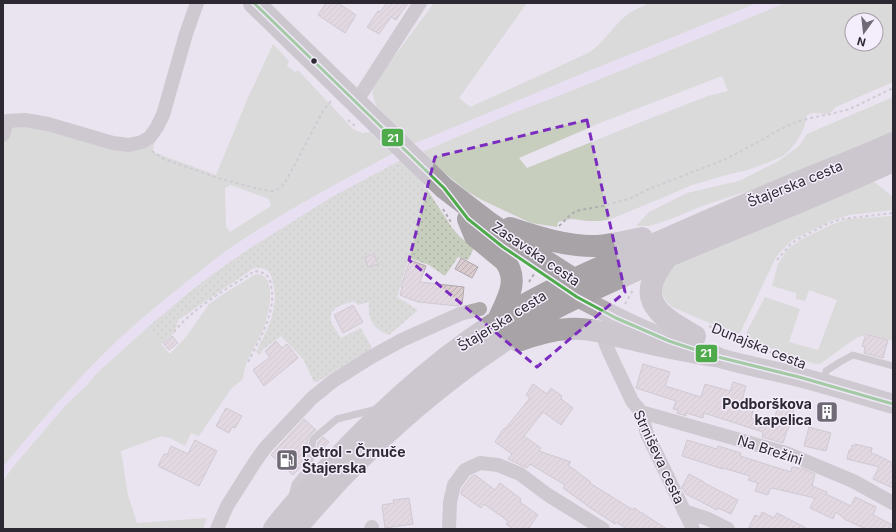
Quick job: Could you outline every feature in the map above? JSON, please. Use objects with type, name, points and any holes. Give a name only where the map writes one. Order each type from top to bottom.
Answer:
[{"type":"main road","name":"Zasavska cesta","points":[[260,5],[380,126],[478,220],[575,288]]},
{"type":"main road","name":"Štajerska cesta","points":[[285,523],[306,515],[387,431],[447,381],[487,352],[543,315],[575,288],[702,223],[893,143]]},
{"type":"main road","name":"Štajerska cesta","points":[[285,523],[341,453],[391,405],[440,362],[465,344],[488,315],[667,257],[893,161]]},
{"type":"main road","points":[[488,315],[505,304],[512,280],[511,272],[504,260],[475,236],[478,220],[527,234],[576,245],[596,246],[616,244],[702,223]]},
{"type":"main road","points":[[667,257],[653,279],[644,287],[661,314],[701,331]]},
{"type":"main road","name":"Dunajska cesta","points":[[575,288],[674,330],[701,331],[825,378],[893,397]]},
{"type":"main road","name":"Dunajska cesta","points":[[575,288],[616,318],[669,341],[714,356],[799,377],[893,404]]},
{"type":"main road","points":[[487,352],[538,333],[582,329],[714,356]]},
{"type":"street","points":[[3,135],[8,121],[25,120],[48,124],[113,143],[129,145],[142,142],[150,137],[157,127],[162,115],[186,34],[197,3]]},
{"type":"street","points":[[356,102],[420,3]]},
{"type":"street","points":[[217,529],[227,506],[265,448],[312,398],[333,381],[371,357],[402,340],[460,314],[488,315]]},
{"type":"street","name":"Strniševa cesta","points":[[605,342],[632,401],[641,412],[647,434],[693,529]]},
{"type":"street","name":"Na Brežini","points":[[641,412],[786,454],[853,481],[893,503]]},
{"type":"street","points":[[449,529],[450,502],[454,485],[465,470],[480,463],[498,465],[520,474],[581,523],[603,529]]},
{"type":"street","points":[[684,511],[708,519],[728,529]]},
{"type":"lane","points":[[825,378],[826,371],[853,355],[893,366]]},
{"type":"lane","points":[[285,523],[296,484],[308,467],[313,439],[337,419],[391,405]]},
{"type":"path","points":[[559,226],[575,212],[616,203],[634,197],[646,190],[726,159],[796,122],[850,109],[893,88]]},
{"type":"path","points":[[142,142],[150,150],[164,159],[218,178],[259,189],[275,191],[282,186],[287,179],[323,112],[331,101]]},
{"type":"path","points":[[777,260],[796,240],[827,224],[841,219],[893,213]]},
{"type":"path","points":[[174,332],[183,321],[219,294],[255,271],[262,272],[267,276],[271,283],[273,294],[272,307],[264,331],[248,362]]},
{"type":"path","points":[[626,301],[644,287]]},
{"type":"path","name":"Dunajska cesta","points":[[701,331],[781,356]]},
{"type":"highlighted area","points":[[587,120],[625,292],[537,367],[409,260],[435,157]]},
{"type":"shaded area","points":[[757,3],[785,3],[401,160],[330,198],[241,254],[187,294],[98,372],[64,407],[3,481],[3,467],[5,464],[31,432],[69,390],[117,341],[147,314],[225,251],[332,186],[413,144]]},
{"type":"green space","points":[[434,3],[527,3],[459,98],[470,107],[590,52],[628,14],[648,3],[757,3],[413,144],[376,106],[372,92],[378,78]]},
{"type":"green space","points":[[785,3],[893,3],[893,82],[836,107],[831,112],[826,114],[813,113],[807,115],[804,128],[797,141],[783,156],[748,170],[692,185],[611,219],[600,221],[565,220],[558,222],[557,227],[531,223],[468,192],[422,152],[516,112],[576,89]],"holes":[[[722,76],[728,91],[708,96],[527,168],[519,158],[600,123]]]},
{"type":"green space","points":[[273,44],[289,61],[287,66],[295,72],[298,70],[353,129],[362,133],[371,132],[373,136],[384,143],[394,153],[309,199],[221,254],[141,319],[102,356],[72,386],[3,467],[3,143],[9,129],[19,123],[112,145],[155,135],[153,152],[216,175],[247,100]],"holes":[[[231,185],[269,199],[271,206],[230,232],[226,227],[225,188]]]},
{"type":"green space","points":[[893,97],[893,135],[770,187],[738,194],[649,226],[636,226],[649,212],[687,193],[739,181],[777,162],[799,146],[807,134]]},
{"type":"green space","points":[[401,160],[419,178],[453,229],[460,237],[474,248],[468,260],[458,257],[445,276],[429,265],[409,258],[397,297],[418,310],[389,335],[379,330],[370,319],[368,302],[359,305],[353,301],[341,305],[334,310],[331,316],[331,321],[341,338],[361,328],[371,346],[370,350],[317,382],[314,382],[303,359],[281,336],[262,350],[260,355],[256,352],[265,335],[275,302],[271,275],[262,268],[254,268],[178,320],[175,332],[161,344],[147,328],[187,294],[241,254],[330,198]]},
{"type":"green space","points":[[872,180],[893,197],[893,210],[849,215],[831,221],[794,239],[775,259],[738,335],[672,307],[664,297],[662,285],[673,265]]},
{"type":"green space","points":[[893,216],[893,341],[866,333],[865,335],[856,338],[820,364],[815,364],[747,340],[746,336],[748,329],[765,297],[800,309],[789,342],[818,350],[837,300],[809,290],[805,301],[796,299],[796,293],[772,286],[778,264],[787,250],[800,240],[831,225],[847,219]]},
{"type":"green space","points":[[256,274],[262,275],[268,281],[270,293],[269,306],[267,319],[248,359],[243,379],[231,389],[199,436],[191,433],[185,446],[170,438],[162,436],[121,451],[128,495],[137,523],[207,518],[203,529],[3,529],[3,481],[64,407],[98,372],[147,328],[170,354],[186,337],[209,304]]},
{"type":"building","points":[[326,3],[338,3],[356,15],[345,33],[318,15]]},
{"type":"building","points":[[387,3],[408,3],[396,20],[391,17],[379,34],[367,27],[378,11],[380,12]]},
{"type":"building","points":[[374,254],[378,264],[368,267],[365,257]]},
{"type":"building","points":[[461,258],[478,267],[472,278],[455,269]]},
{"type":"building","points":[[410,260],[426,266],[420,282],[464,287],[462,305],[458,306],[418,302],[400,295],[401,287]]},
{"type":"building","points":[[353,305],[363,322],[343,333],[334,315]]},
{"type":"building","points":[[866,334],[888,340],[883,358],[864,353],[865,347],[862,346]]},
{"type":"building","points":[[172,336],[178,343],[169,350],[163,343]]},
{"type":"building","points":[[276,341],[282,348],[287,344],[298,358],[264,386],[253,370],[270,357],[265,351]]},
{"type":"building","points":[[643,364],[670,372],[665,386],[701,397],[705,384],[730,391],[733,382],[746,386],[741,404],[754,408],[751,418],[773,424],[778,406],[794,410],[783,443],[762,437],[763,432],[704,413],[703,418],[686,413],[686,416],[677,413],[678,410],[673,409],[676,401],[636,388]]},
{"type":"building","points":[[533,384],[547,394],[551,388],[562,396],[561,399],[573,408],[561,425],[543,412],[524,436],[541,448],[539,451],[571,462],[568,465],[591,482],[590,483],[667,529],[627,529],[616,522],[615,524],[563,488],[565,485],[530,464],[527,468],[508,459],[512,454],[495,442],[504,428],[505,429],[530,398],[526,395]]},
{"type":"building","points":[[226,408],[242,416],[235,428],[232,427],[229,433],[216,426]]},
{"type":"building","points":[[304,419],[316,430],[308,438],[304,466],[303,465],[293,475],[271,455]]},
{"type":"building","points":[[809,427],[831,433],[826,451],[804,446]]},
{"type":"building","points":[[323,437],[329,442],[316,456],[318,442]]},
{"type":"building","points":[[195,440],[217,451],[199,486],[158,466],[164,454],[167,455],[171,446],[188,454]]},
{"type":"building","points":[[687,440],[717,449],[718,446],[741,453],[740,456],[791,472],[792,467],[803,469],[815,474],[812,486],[827,492],[826,494],[851,506],[855,497],[876,507],[873,515],[893,525],[893,529],[866,529],[846,520],[836,512],[833,519],[810,508],[815,498],[772,488],[770,489],[768,495],[755,491],[758,483],[748,480],[750,476],[682,456]]},
{"type":"building","points":[[855,444],[872,448],[871,453],[893,463],[893,488],[873,479],[879,467],[847,459],[849,450],[851,450],[852,445],[854,446]]},
{"type":"building","points":[[689,474],[738,500],[731,514],[718,508],[717,510],[686,494],[682,487]]},
{"type":"building","points":[[475,475],[495,490],[500,483],[521,499],[520,502],[538,515],[528,529],[513,529],[506,524],[508,521],[484,504],[481,508],[461,494],[462,489],[471,477]]},
{"type":"building","points":[[409,498],[413,524],[385,528],[382,505],[394,503],[393,500]]},
{"type":"building","points":[[762,512],[774,518],[777,513],[808,529],[748,529],[755,515],[760,517]]},
{"type":"transit line","name":"21","points":[[254,3],[444,188],[468,219],[503,247],[577,297],[616,318],[669,341],[714,356],[799,377],[893,404]]},
{"type":"place","name":"Podborškova kapelica","points":[[827,412]]},
{"type":"place","name":"Petrol - Črnuče Štajerska","points":[[287,460]]}]
